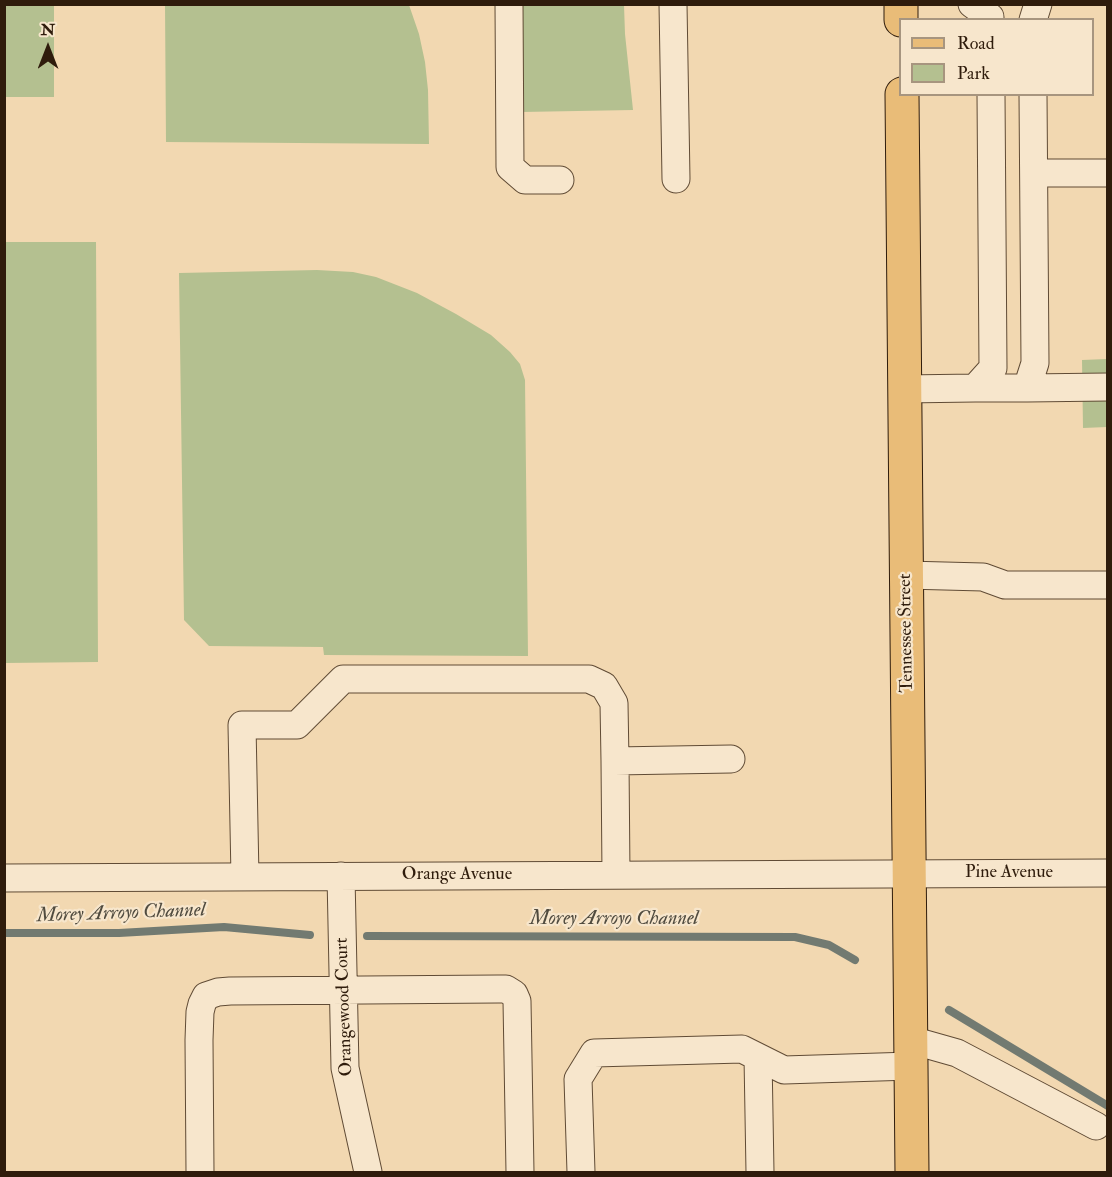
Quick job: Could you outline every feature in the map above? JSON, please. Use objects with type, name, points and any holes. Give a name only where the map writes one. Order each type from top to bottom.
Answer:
[{"type":"main road","name":"Tennessee Street","points":[[902,96],[912,1173]]},
{"type":"street","points":[[508,4],[510,167],[525,180],[560,180]]},
{"type":"street","points":[[673,4],[676,179]]},
{"type":"street","points":[[972,4],[990,18]]},
{"type":"street","points":[[975,388],[993,368],[991,96]]},
{"type":"street","points":[[1027,388],[1035,363],[1033,96]]},
{"type":"street","points":[[1034,172],[1107,173]]},
{"type":"street","points":[[904,389],[1107,387]]},
{"type":"street","points":[[906,574],[983,577],[1005,585],[1107,585]]},
{"type":"street","points":[[245,877],[242,724],[297,724],[343,679],[589,679],[604,686],[614,703],[616,874]]},
{"type":"street","points":[[615,761],[731,759]]},
{"type":"street","name":"Pine Avenue","points":[[909,873],[1107,873]]},
{"type":"street","name":"Orange Avenue","points":[[4,878],[909,873]]},
{"type":"street","name":"Orangewood Court","points":[[341,876],[345,1068],[368,1173]]},
{"type":"street","points":[[200,1173],[199,1040],[200,1012],[206,996],[218,992],[498,989],[506,989],[517,1001],[520,1173]]},
{"type":"street","points":[[581,1173],[578,1079],[594,1053],[742,1050],[784,1070],[911,1053],[957,1053],[1096,1126]]},
{"type":"street","points":[[758,1057],[760,1173]]},
{"type":"green space","points":[[5,4],[54,5],[54,97],[5,97]]},
{"type":"green space","points":[[165,5],[409,5],[425,62],[429,144],[166,142]]},
{"type":"green space","points":[[521,5],[624,5],[633,110],[522,112]]},
{"type":"green space","points":[[5,242],[96,242],[98,662],[5,663]]},
{"type":"green space","points":[[317,270],[353,272],[376,277],[417,293],[491,335],[520,364],[525,380],[528,656],[324,655],[323,647],[209,646],[184,620],[179,273]]},
{"type":"green space","points":[[1107,359],[1107,427],[1083,428],[1082,360]]},
{"type":"waterway","name":"Morey Arroyo Channel","points":[[4,933],[119,933],[224,927],[310,935]]},
{"type":"waterway","name":"Morey Arroyo Channel","points":[[367,936],[795,937],[829,945],[855,960]]},
{"type":"waterway","name":"Morey Arroyo Channel","points":[[949,1010],[1108,1106]]}]
